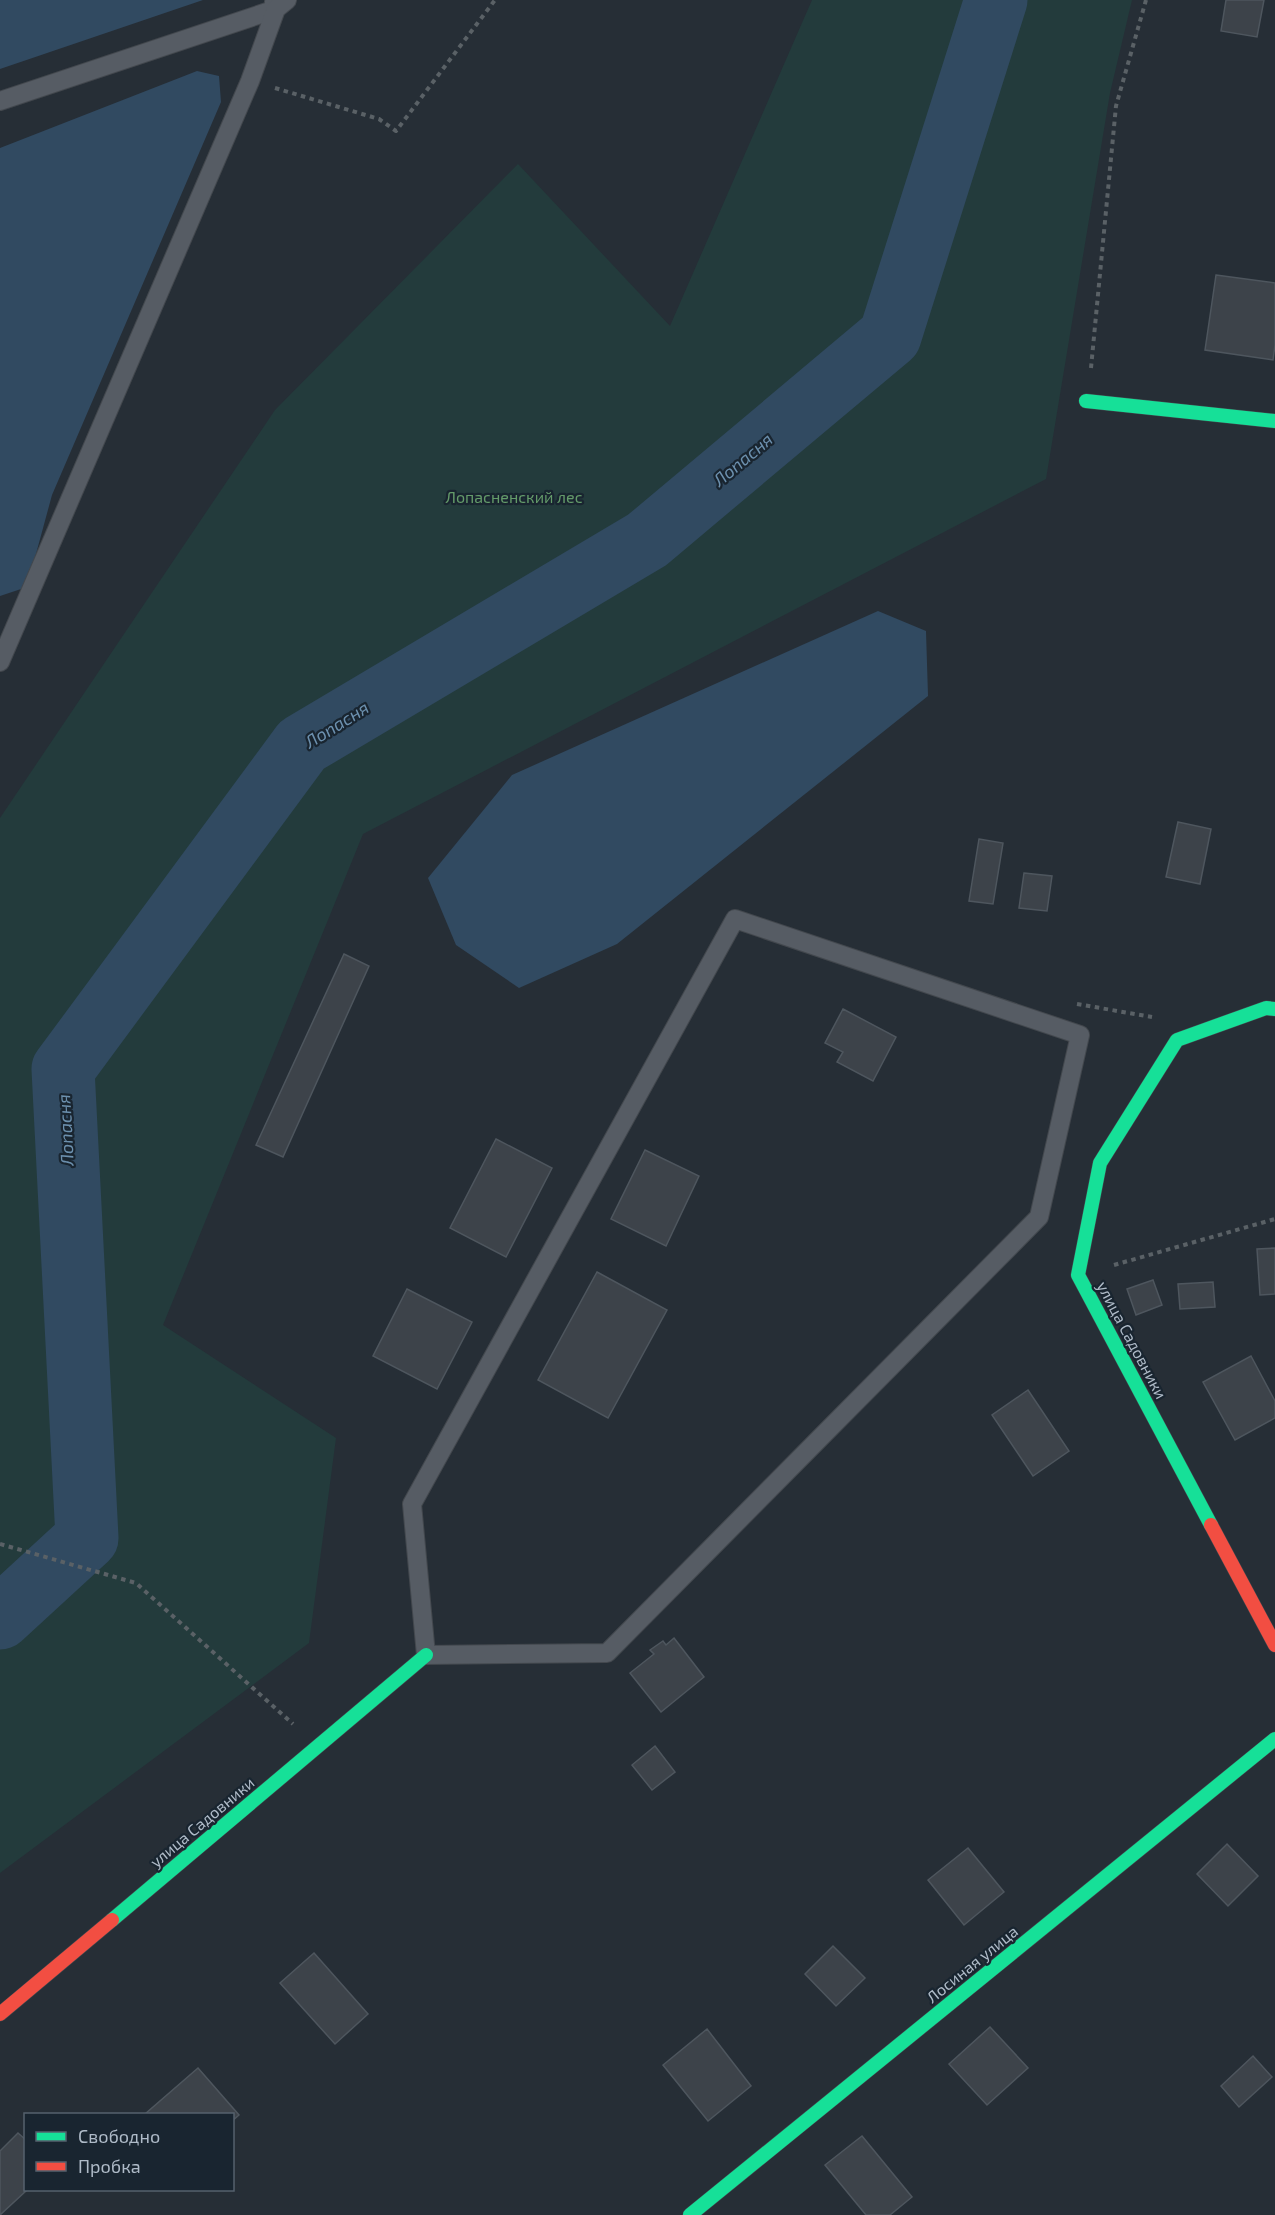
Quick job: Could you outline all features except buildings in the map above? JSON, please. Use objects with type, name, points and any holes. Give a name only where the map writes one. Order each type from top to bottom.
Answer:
[{"type":"street","points":[[1086,401],[1275,421]]},
{"type":"street","points":[[1177,1040],[1266,1008],[1275,1009]]},
{"type":"street","name":"улица Садовники","points":[[1177,1040],[1101,1163],[1078,1275],[1275,1645]]},
{"type":"street","name":"улица Садовники","points":[[0,2013],[426,1655]]},
{"type":"street","name":"Лосиная улица","points":[[690,2215],[1275,1739]]},
{"type":"lane","points":[[0,662],[250,81],[279,3]]},
{"type":"lane","points":[[0,101],[279,3]]},
{"type":"lane","points":[[735,919],[1080,1035],[1039,1217],[607,1653],[426,1655],[412,1504],[735,919]]},
{"type":"path","points":[[250,81],[379,119],[396,131],[495,0]]},
{"type":"path","points":[[1095,345],[1116,106],[1146,0]]},
{"type":"path","points":[[1070,1003],[1152,1016],[1177,1040]]},
{"type":"path","points":[[1078,1275],[1275,1219]]},
{"type":"path","points":[[0,1544],[136,1582],[318,1746]]},
{"type":"green space","name":"Лопасненский лес","points":[[812,0],[1132,0],[1110,93],[1046,479],[363,834],[163,1325],[336,1438],[309,1643],[0,1873],[0,818],[275,410],[518,164],[670,326]]},
{"type":"water","points":[[0,0],[203,0],[0,69]]},
{"type":"water","points":[[197,71],[219,76],[221,102],[52,495],[27,587],[0,596],[0,148]]},
{"type":"water","points":[[878,611],[926,631],[928,696],[617,944],[519,988],[456,945],[428,878],[512,775]]},
{"type":"waterway","name":"Лопасня","points":[[0,1618],[87,1538],[63,1069],[302,745],[647,540],[890,336],[996,0]]},
{"type":"traffic: fast","points":[[1086,401],[1275,421]]},
{"type":"traffic: fast","points":[[1211,1525],[1078,1275],[1100,1163],[1177,1040],[1266,1008],[1275,1009]]},
{"type":"traffic: fast","points":[[112,1920],[426,1655]]},
{"type":"traffic: fast","points":[[690,2215],[1275,1739]]},
{"type":"traffic: jam","points":[[1211,1525],[1275,1645]]},
{"type":"traffic: jam","points":[[0,2014],[112,1920]]}]
